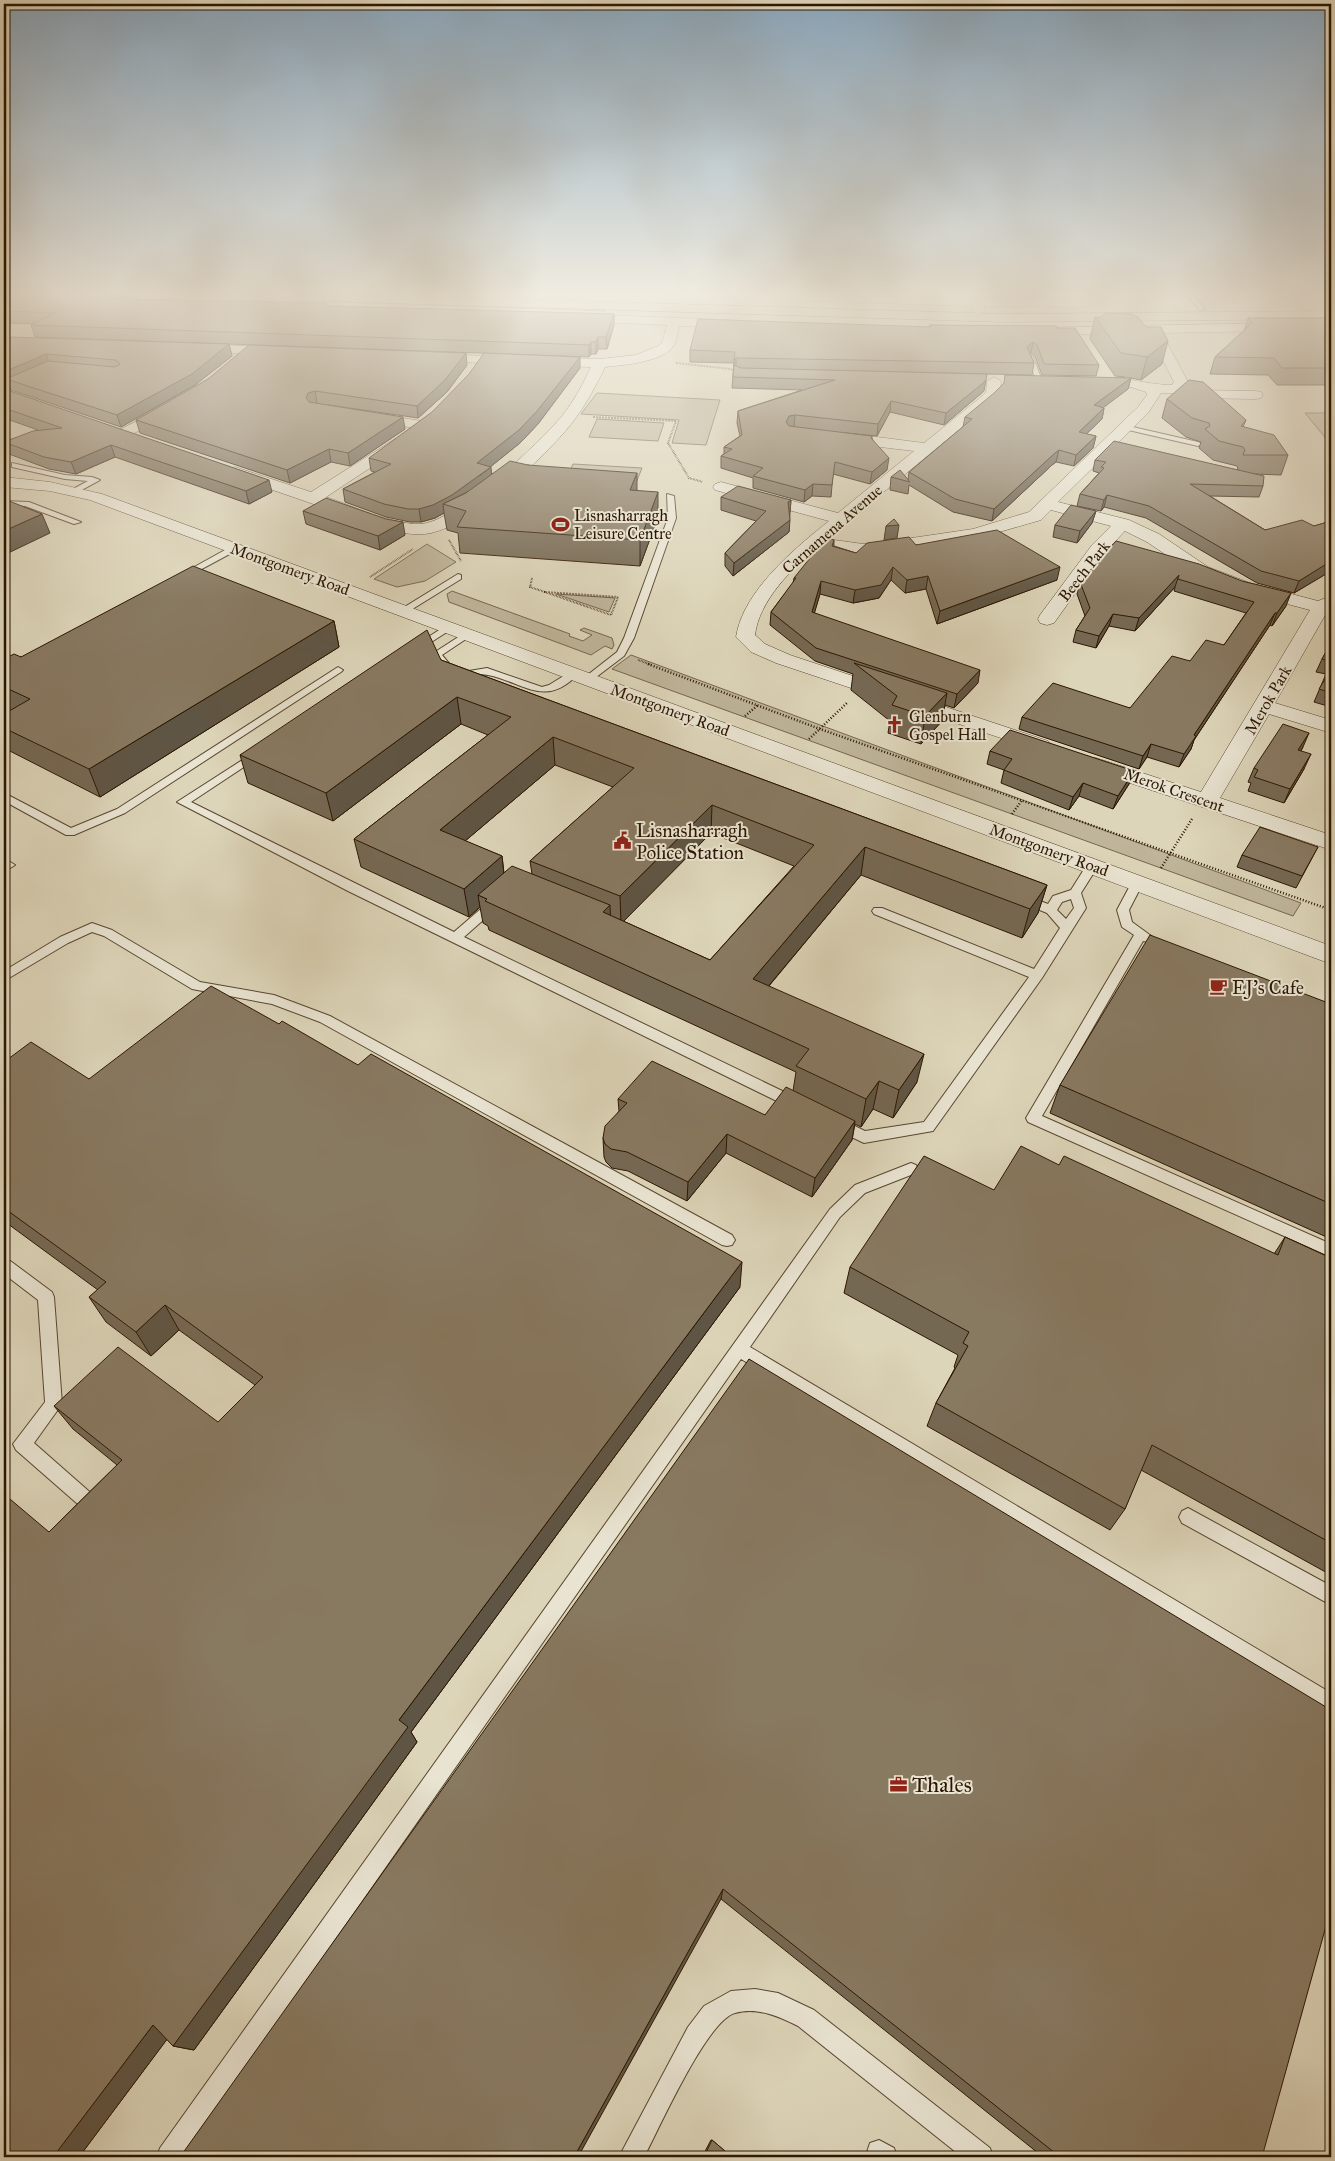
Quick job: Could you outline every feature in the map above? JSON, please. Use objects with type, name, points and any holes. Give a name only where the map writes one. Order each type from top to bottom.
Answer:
[{"type":"street","points":[[13,397],[22,400]]},
{"type":"street","points":[[223,468],[395,526],[412,529],[427,528],[446,521],[479,500],[527,460],[570,416],[581,397]]},
{"type":"street","name":"Carnamena Avenue","points":[[988,728],[766,652],[745,637],[744,629],[778,575],[814,541],[989,397]]},
{"type":"street","points":[[814,541],[839,547],[863,549],[975,534],[1035,516],[1127,427],[1153,397]]},
{"type":"street","points":[[122,434],[184,401]]},
{"type":"street","points":[[313,498],[382,455],[436,413]]},
{"type":"street","points":[[354,414],[422,424]]},
{"type":"street","points":[[104,428],[141,440]]},
{"type":"street","points":[[823,436],[925,448]]},
{"type":"street","points":[[1112,441],[1132,446]]},
{"type":"street","name":"Montgomery Road","points":[[4,482],[32,483],[76,491],[1331,954]]},
{"type":"street","points":[[721,487],[841,519]]},
{"type":"street","points":[[1048,505],[1123,524],[1153,538],[1202,571],[1244,586],[1326,604]]},
{"type":"street","name":"Beech Park","points":[[1047,619],[1098,549],[1123,524]]},
{"type":"street","name":"Merok Park","points":[[1207,801],[1326,604]]},
{"type":"street","points":[[1264,706],[1331,726]]},
{"type":"street","name":"Merok Crescent","points":[[988,728],[1331,843]]},
{"type":"lane","points":[[1127,427],[1198,444]]},
{"type":"lane","points":[[15,465],[68,478],[85,477],[96,480],[76,491]]},
{"type":"lane","points":[[455,676],[487,671],[541,690],[580,677],[621,654],[629,638],[672,518],[670,496]]},
{"type":"lane","points":[[4,503],[26,504],[77,522]]},
{"type":"lane","points":[[173,580],[195,573],[234,548]]},
{"type":"lane","points":[[403,611],[458,577]]},
{"type":"lane","points":[[407,654],[448,628]]},
{"type":"lane","points":[[466,635],[437,654],[455,676],[470,684]]},
{"type":"lane","points":[[4,797],[70,832],[121,811],[338,670]]},
{"type":"lane","points":[[269,745],[183,802],[455,938],[803,1107]]},
{"type":"lane","points":[[4,862],[9,865],[4,868]]},
{"type":"lane","points":[[1051,910],[1057,899],[1075,893],[1092,866]]},
{"type":"lane","points":[[1143,885],[1123,910],[1126,924],[1140,935],[1158,942]]},
{"type":"lane","points":[[1010,893],[1051,910],[1066,928]]},
{"type":"lane","points":[[829,1120],[864,1137],[928,1127],[1037,975],[1080,908],[1075,893]]},
{"type":"lane","points":[[455,938],[506,894]]},
{"type":"lane","points":[[878,911],[1037,975]]},
{"type":"lane","points":[[4,977],[64,940],[92,927],[108,933],[197,986],[274,1000],[325,1019],[727,1240]]},
{"type":"lane","points":[[1140,935],[1033,1118],[1331,1251]]},
{"type":"lane","points":[[205,1002],[220,990]]},
{"type":"lane","points":[[169,2157],[835,1213],[860,1189],[911,1169]]},
{"type":"lane","points":[[4,1265],[46,1296],[54,1404],[22,1444],[86,1500]]},
{"type":"lane","points":[[739,1349],[1331,1704]]},
{"type":"lane","points":[[1188,1517],[1331,1596]]},
{"type":"lane","points":[[631,2157],[696,2035],[712,2014],[731,2002],[755,2000],[778,2004],[806,2018],[981,2157]]},
{"type":"path","points":[[570,416],[676,421],[668,443],[690,478],[721,487]]},
{"type":"path","points":[[348,591],[420,544],[427,528]]},
{"type":"path","points":[[532,578],[530,588],[611,615],[618,597],[543,592]]},
{"type":"path","points":[[621,654],[820,729],[1331,910]]},
{"type":"path","points":[[792,755],[865,686]]},
{"type":"path","points":[[1143,885],[1170,853],[1196,812],[1207,801]]},
{"type":"shaded area","points":[[594,397],[665,397],[720,400],[706,445],[672,443],[679,420],[581,414]]},
{"type":"shaded area","points":[[1305,413],[1331,413],[1331,441],[1328,441]]},
{"type":"shaded area","points":[[597,419],[664,423],[658,441],[589,437]]},
{"type":"shaded area","points":[[573,464],[642,468],[634,488],[564,484]]},
{"type":"shaded area","points":[[427,544],[456,562],[425,581],[397,587],[374,579]]},
{"type":"shaded area","points":[[452,591],[570,634],[569,636],[583,641],[592,635],[580,630],[584,628],[612,638],[614,645],[612,649],[605,646],[591,655],[449,602],[447,594]]},
{"type":"shaded area","points":[[556,594],[615,598],[609,612]]},
{"type":"shaded area","points":[[631,655],[1301,903],[1293,916],[612,669]]},
{"type":"building","points":[[4,397],[27,397],[269,480],[246,491],[111,445],[71,462],[44,457],[4,442],[33,431],[62,428],[4,408]]},
{"type":"building","points":[[61,397],[150,397],[117,415]]},
{"type":"building","points":[[177,397],[306,397],[309,402],[403,417],[348,453],[329,449],[287,470],[136,420]]},
{"type":"building","points":[[355,397],[427,397],[417,406]]},
{"type":"building","points":[[447,397],[548,397],[519,430],[477,463],[491,467],[452,495],[433,505],[419,509],[408,509],[384,504],[343,489],[391,464],[369,458],[432,412]]},
{"type":"building","points":[[782,397],[966,397],[946,413],[891,401],[878,424],[795,415],[789,416],[786,422],[789,426],[872,436],[871,438],[889,458],[872,472],[835,462],[832,485],[813,484],[805,490],[753,476],[763,468],[721,456],[732,449],[724,447],[742,435],[738,411]]},
{"type":"building","points":[[989,397],[1105,397],[1094,405],[1104,408],[1079,432],[1096,436],[1076,455],[1059,450],[994,509],[955,499],[909,472],[972,419],[965,417]]},
{"type":"building","points":[[1169,397],[1220,397],[1246,420],[1241,426],[1274,435],[1288,455],[1243,455],[1245,450],[1243,447],[1219,441],[1205,429],[1210,426],[1209,423],[1192,418],[1167,399]]},
{"type":"building","points":[[1114,441],[1264,476],[1263,486],[1190,484],[1265,530],[1302,520],[1314,526],[1331,521],[1331,561],[1299,581],[1261,571],[1149,506],[1107,495],[1104,500],[1080,494],[1104,468],[1101,467],[1106,462],[1095,460]]},
{"type":"building","points":[[510,461],[528,465],[637,473],[630,490],[658,492],[640,540],[457,527],[466,511],[443,504],[466,493]]},
{"type":"building","points":[[900,470],[910,482],[891,477]]},
{"type":"building","points":[[738,486],[791,500],[788,502],[790,520],[734,563],[725,553],[766,511],[721,497]]},
{"type":"building","points":[[326,498],[386,519],[403,522],[378,536],[303,511]]},
{"type":"building","points":[[4,499],[42,514],[4,531]]},
{"type":"building","points":[[1071,505],[1096,511],[1080,531],[1055,525]]},
{"type":"building","points":[[894,519],[899,525],[886,526]]},
{"type":"building","points":[[997,530],[1060,567],[940,611],[928,576],[907,580],[893,567],[881,585],[855,590],[821,581],[812,612],[980,670],[957,694],[816,648],[771,612],[796,578],[794,578],[826,538],[834,540],[832,546],[856,553],[867,543],[909,537],[916,545]]},
{"type":"building","points":[[1116,541],[1199,564],[1242,581],[1291,593],[1277,613],[1275,613],[1194,735],[1196,736],[1184,754],[1151,744],[1143,756],[1022,717],[1053,683],[1130,708],[1172,656],[1190,661],[1206,640],[1224,645],[1254,602],[1178,579],[1179,575],[1139,618],[1113,614],[1099,636],[1076,630],[1090,608],[1080,582]]},
{"type":"building","points":[[193,566],[334,621],[89,769],[4,728],[4,714],[30,699],[4,687],[4,659],[14,654],[21,657]]},
{"type":"building","points":[[427,630],[441,660],[1047,885],[1030,909],[865,847],[753,979],[924,1054],[899,1090],[879,1081],[866,1099],[796,1066],[809,1049],[485,901],[487,899],[478,895],[512,866],[610,905],[603,912],[710,960],[814,845],[712,805],[620,896],[530,861],[634,768],[553,737],[440,830],[502,856],[464,889],[354,839],[511,717],[457,697],[326,793],[240,755]]},
{"type":"building","points":[[1331,643],[1331,662],[1322,659]]},
{"type":"building","points":[[854,663],[947,693],[925,716],[892,705],[897,696]]},
{"type":"building","points":[[1331,666],[1331,693],[1319,689]]},
{"type":"building","points":[[1283,724],[1309,733],[1298,750],[1311,754],[1290,789],[1254,777],[1258,770],[1254,768]]},
{"type":"building","points":[[1010,730],[1134,771],[1118,796],[1083,783],[1073,797],[1004,770],[1012,759],[990,751]]},
{"type":"building","points":[[1260,827],[1318,847],[1302,876],[1242,855]]},
{"type":"building","points":[[1150,935],[1331,1004],[1331,1204],[1060,1085]]},
{"type":"building","points":[[211,986],[279,1024],[282,1021],[358,1065],[371,1054],[742,1262],[399,1720],[408,1727],[173,2046],[153,2025],[53,2157],[4,2157],[4,1494],[49,1532],[122,1460],[54,1406],[118,1347],[218,1422],[263,1377],[165,1305],[136,1332],[89,1297],[106,1282],[4,1208],[4,1062],[31,1042],[89,1079]]},
{"type":"building","points":[[652,1061],[765,1115],[786,1087],[855,1121],[815,1178],[727,1134],[688,1182],[627,1152],[611,1149],[605,1144],[603,1138],[605,1126],[627,1103],[618,1099]]},
{"type":"building","points":[[1021,1146],[1059,1165],[1064,1156],[1278,1255],[1285,1237],[1331,1258],[1331,1543],[1152,1445],[1125,1509],[936,1403],[968,1346],[963,1343],[969,1332],[850,1267],[924,1156],[994,1190]]},
{"type":"building","name":"Thales","points":[[749,1359],[1331,1710],[1331,1908],[1262,2157],[1060,2157],[723,1889],[574,2157],[180,2157]]},
{"type":"building","points":[[712,2140],[732,2157],[704,2157]]},
{"type":"place","name":"Lisnasharragh Leisure Centre","points":[[560,524]]},
{"type":"place","name":"Glenburn Gospel Hall","points":[[895,725]]},
{"type":"place","name":"Lisnasharragh Police Station","points":[[622,841]]},
{"type":"place","name":"EJ’s Cafe","points":[[1218,987]]},
{"type":"place","name":"Thales","points":[[898,1784]]}]
